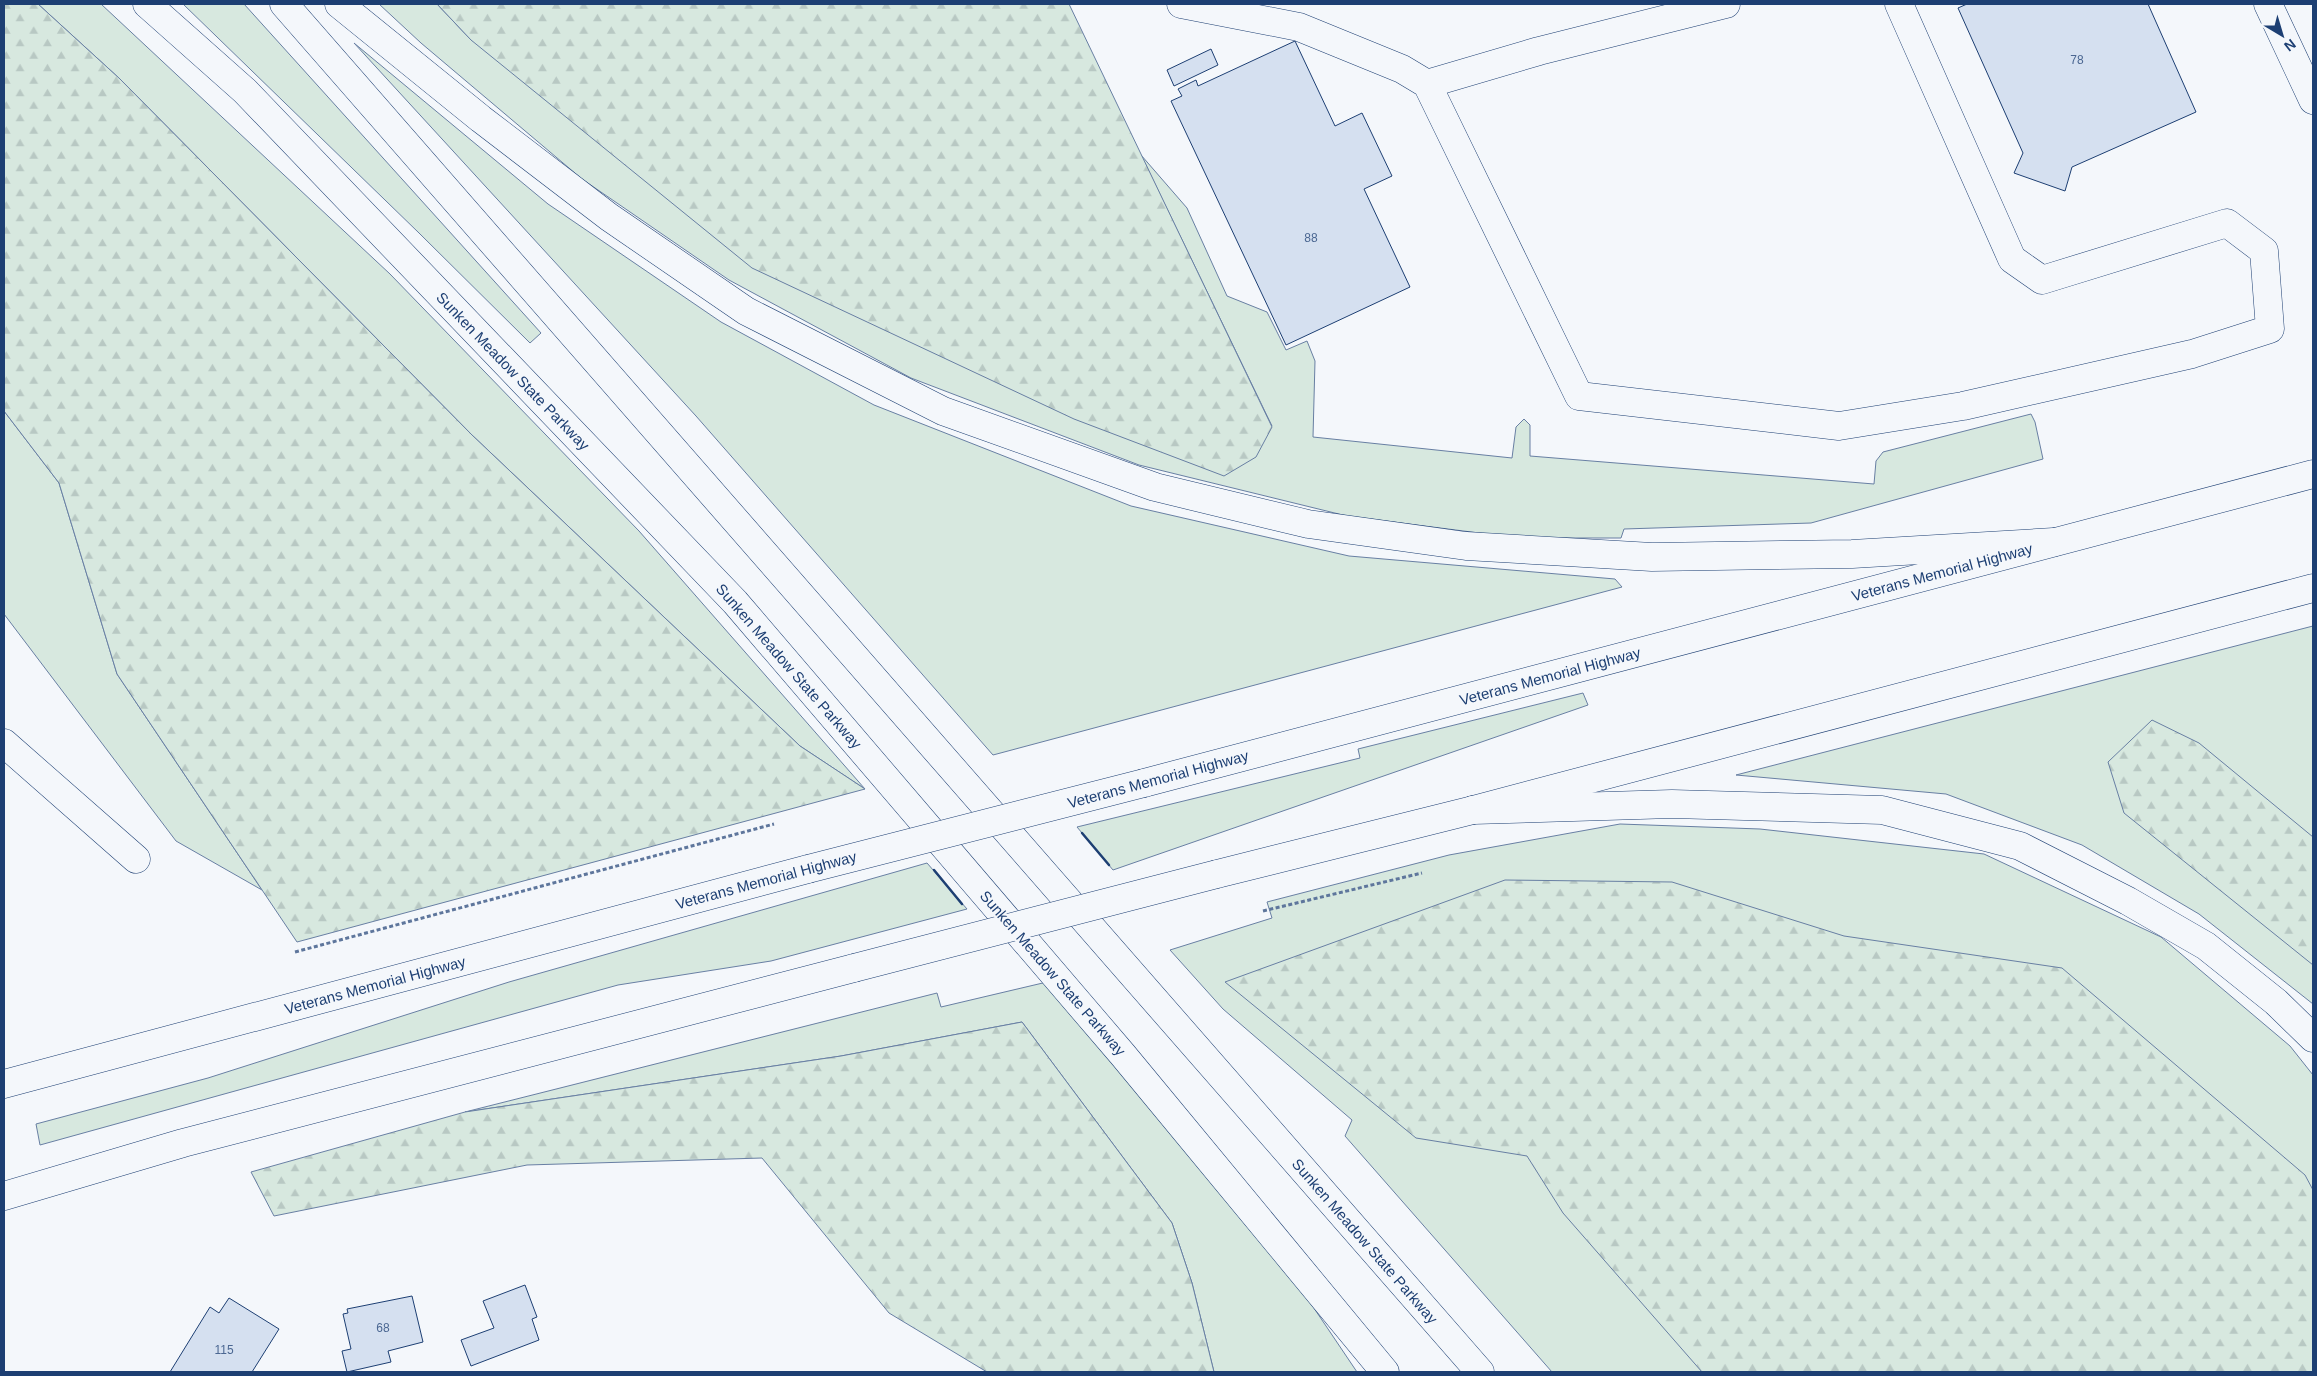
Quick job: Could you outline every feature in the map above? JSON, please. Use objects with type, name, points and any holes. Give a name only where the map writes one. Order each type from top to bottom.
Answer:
[{"type":"main road","name":"Sunken Meadow State Parkway","points":[[147,4],[245,91],[735,602],[1117,1047],[1385,1372]]},
{"type":"main road","name":"Sunken Meadow State Parkway","points":[[284,4],[1480,1372]]},
{"type":"main road","points":[[339,4],[481,119],[609,218],[746,311],[943,411],[1155,487],[1308,524],[1485,547],[1652,557],[1852,554],[2054,542]]},
{"type":"main road","points":[[1181,4],[1299,27],[1402,69],[1427,84],[1579,396],[1839,426],[1963,406],[2182,356],[2270,329],[2264,251],[2227,223],[2042,280],[2012,260],[1899,4]]},
{"type":"main road","points":[[1427,84],[1539,51],[1726,4]]},
{"type":"main road","points":[[2268,4],[2313,100]]},
{"type":"main road","name":"Veterans Memorial Highway","points":[[4,1084],[808,868],[1144,783],[2313,474]]},
{"type":"main road","points":[[4,1196],[183,1144],[1217,874],[1473,810],[2313,588]]},
{"type":"main road","points":[[4,743],[136,859]]},
{"type":"main road","points":[[1473,810],[1672,804],[1882,810],[2020,846],[2128,901],[2206,946],[2276,1002],[2313,1038]]},
{"type":"path","points":[[295,952],[774,824]]},
{"type":"path","points":[[1264,911],[1422,872]]},
{"type":"green space","points":[[4,4],[38,4],[120,79],[472,435],[800,746],[865,789],[297,942],[117,674],[59,483],[4,411]]},
{"type":"green space","points":[[38,4],[101,4],[390,274],[639,531],[865,789],[800,746],[472,435],[120,79]]},
{"type":"green space","points":[[183,4],[244,4],[541,333],[530,343]]},
{"type":"green space","points":[[379,4],[437,4],[471,40],[1272,426],[1141,155],[1187,208],[1227,296],[1267,312],[1286,350],[1307,341],[1315,361],[1313,437],[1512,458],[1516,427],[1524,419],[1530,425],[1530,456],[1874,484],[1876,461],[1883,452],[2031,414],[2035,422],[2043,459],[1811,523],[1624,529],[1621,538],[1518,538],[1347,516],[1139,465],[911,378],[729,280],[582,179],[421,43]]},
{"type":"green space","points":[[437,4],[1069,4],[1272,427],[1256,457],[1224,476],[1074,419],[752,268],[471,40]]},
{"type":"green space","points":[[354,43],[548,204],[721,322],[874,405],[1131,506],[1349,556],[1615,579],[1622,587],[993,755],[696,416]]},
{"type":"green space","points":[[4,411],[59,483],[117,674],[262,890],[176,841],[4,614]]},
{"type":"green space","points":[[2313,626],[2313,1004],[2199,914],[2082,845],[1946,794],[1736,775]]},
{"type":"green space","points":[[1583,693],[1588,705],[1113,870],[1077,827],[1360,758],[1358,749]]},
{"type":"green space","points":[[2152,720],[2199,743],[2313,837],[2313,965],[2124,813],[2108,762]]},
{"type":"green space","points":[[1620,824],[1760,829],[1984,854],[2161,937],[2290,1046],[2313,1075],[2313,1372],[1552,1372],[1345,1136],[1352,1120],[1223,1009],[1170,950],[1272,918],[1267,902],[1449,855]]},
{"type":"green space","points":[[927,863],[967,909],[771,961],[618,985],[40,1145],[36,1124],[208,1078],[509,982]]},
{"type":"green space","points":[[1505,880],[1672,882],[1844,936],[2062,968],[2305,1175],[2313,1190],[2313,1372],[1702,1372],[1563,1213],[1527,1156],[1416,1138],[1225,982]]},
{"type":"green space","points":[[1047,982],[1293,1277],[1357,1372],[1214,1372],[1192,1283],[1172,1223],[1022,1022],[841,1056],[465,1112],[937,993],[941,1007]]},
{"type":"green space","points":[[1022,1022],[1172,1223],[1192,1283],[1214,1372],[987,1372],[889,1313],[762,1158],[527,1165],[274,1216],[251,1172],[465,1112],[841,1056]]},
{"type":"building","points":[[1967,4],[2148,4],[2196,112],[2072,167],[2065,191],[2014,173],[2023,153],[1958,8]]},
{"type":"building","points":[[1295,41],[1335,126],[1362,113],[1392,176],[1364,189],[1410,287],[1286,345],[1171,101],[1182,96],[1178,89],[1196,80],[1198,86]]},
{"type":"building","points":[[1211,49],[1218,65],[1174,86],[1167,70]]},
{"type":"building","points":[[525,1285],[537,1317],[532,1319],[539,1340],[471,1366],[461,1340],[494,1328],[483,1301]]},
{"type":"building","points":[[412,1296],[423,1342],[388,1351],[391,1362],[347,1372],[342,1351],[351,1349],[343,1314],[348,1313],[347,1309]]},
{"type":"building","points":[[229,1298],[279,1329],[252,1372],[170,1372],[210,1307],[219,1313]]},
{"type":"wall","points":[[1082,833],[1109,865]]},
{"type":"wall","points":[[934,870],[962,904]]}]
